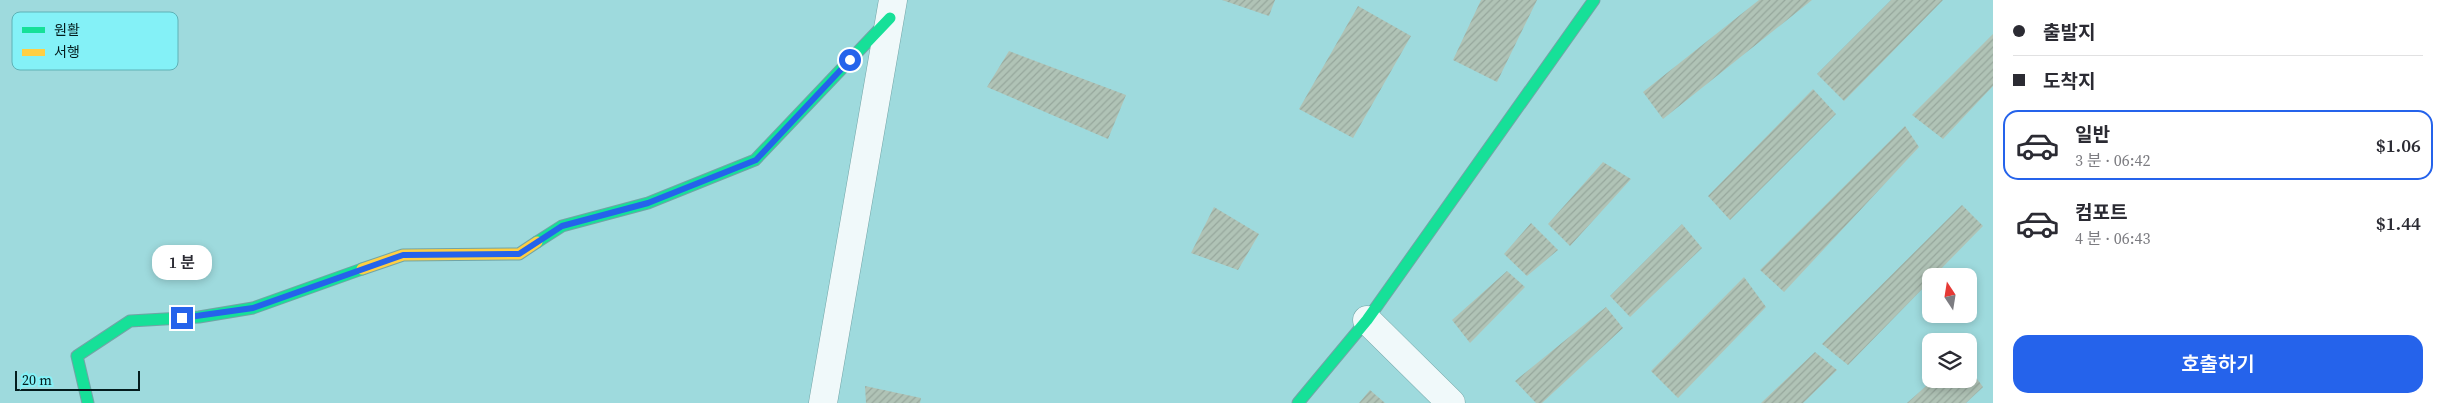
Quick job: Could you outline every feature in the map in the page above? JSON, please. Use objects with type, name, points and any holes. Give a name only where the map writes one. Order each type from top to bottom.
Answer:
[{"type":"street","points":[[1298,403],[1367,320],[1594,0]]},
{"type":"street","points":[[88,403],[77,356],[130,321],[199,317],[253,308],[403,255],[519,254],[562,226],[648,203],[756,160],[892,9]]},
{"type":"street","points":[[822,403],[892,9]]},
{"type":"street","points":[[1367,320],[1451,403]]},
{"type":"building","points":[[1222,0],[1275,0],[1269,16]]},
{"type":"building","points":[[1481,0],[1537,0],[1497,82],[1453,60]]},
{"type":"building","points":[[1759,0],[1812,0],[1663,119],[1643,92]]},
{"type":"building","points":[[1891,0],[1943,0],[1844,101],[1817,74]]},
{"type":"building","points":[[1358,6],[1411,36],[1353,138],[1299,109]]},
{"type":"building","points":[[1993,34],[1993,86],[1943,139],[1912,115]]},
{"type":"building","points":[[1009,51],[1126,95],[1108,139],[987,87]]},
{"type":"building","points":[[1813,89],[1836,114],[1730,220],[1708,196]]},
{"type":"building","points":[[1905,126],[1919,147],[1784,292],[1760,270]]},
{"type":"building","points":[[1603,162],[1631,179],[1570,246],[1548,224]]},
{"type":"building","points":[[1962,205],[1983,226],[1942,268],[1922,268],[1922,289],[1848,365],[1822,344]]},
{"type":"building","points":[[1214,207],[1259,234],[1238,270],[1191,253]]},
{"type":"building","points":[[1531,223],[1558,250],[1527,276],[1504,254]]},
{"type":"building","points":[[1682,224],[1702,248],[1630,317],[1610,296]]},
{"type":"building","points":[[1507,271],[1525,287],[1470,343],[1452,320]]},
{"type":"building","points":[[1744,277],[1766,307],[1678,398],[1651,371]]},
{"type":"building","points":[[1606,307],[1623,328],[1542,403],[1536,403],[1515,381]]},
{"type":"building","points":[[1815,352],[1837,370],[1803,403],[1761,403]]},
{"type":"building","points":[[1977,379],[1983,387],[1966,403],[1907,403],[1924,388],[1977,388]]},
{"type":"building","points":[[865,386],[921,398],[920,403],[866,403]]},
{"type":"building","points":[[1370,390],[1385,403],[1359,403]]},
{"type":"traffic: fast","points":[[1298,403],[1367,320],[1594,0]]},
{"type":"traffic: fast","points":[[537,242],[562,226],[648,203],[755,160],[890,18]]},
{"type":"traffic: fast","points":[[88,403],[77,356],[130,321],[199,317],[253,308],[362,269]]},
{"type":"traffic: slow","points":[[362,269],[403,255],[519,254],[537,242]]},
{"type":"route","points":[[182,318],[253,308],[403,255],[519,254],[562,226],[648,203],[756,160],[850,60]]}]
